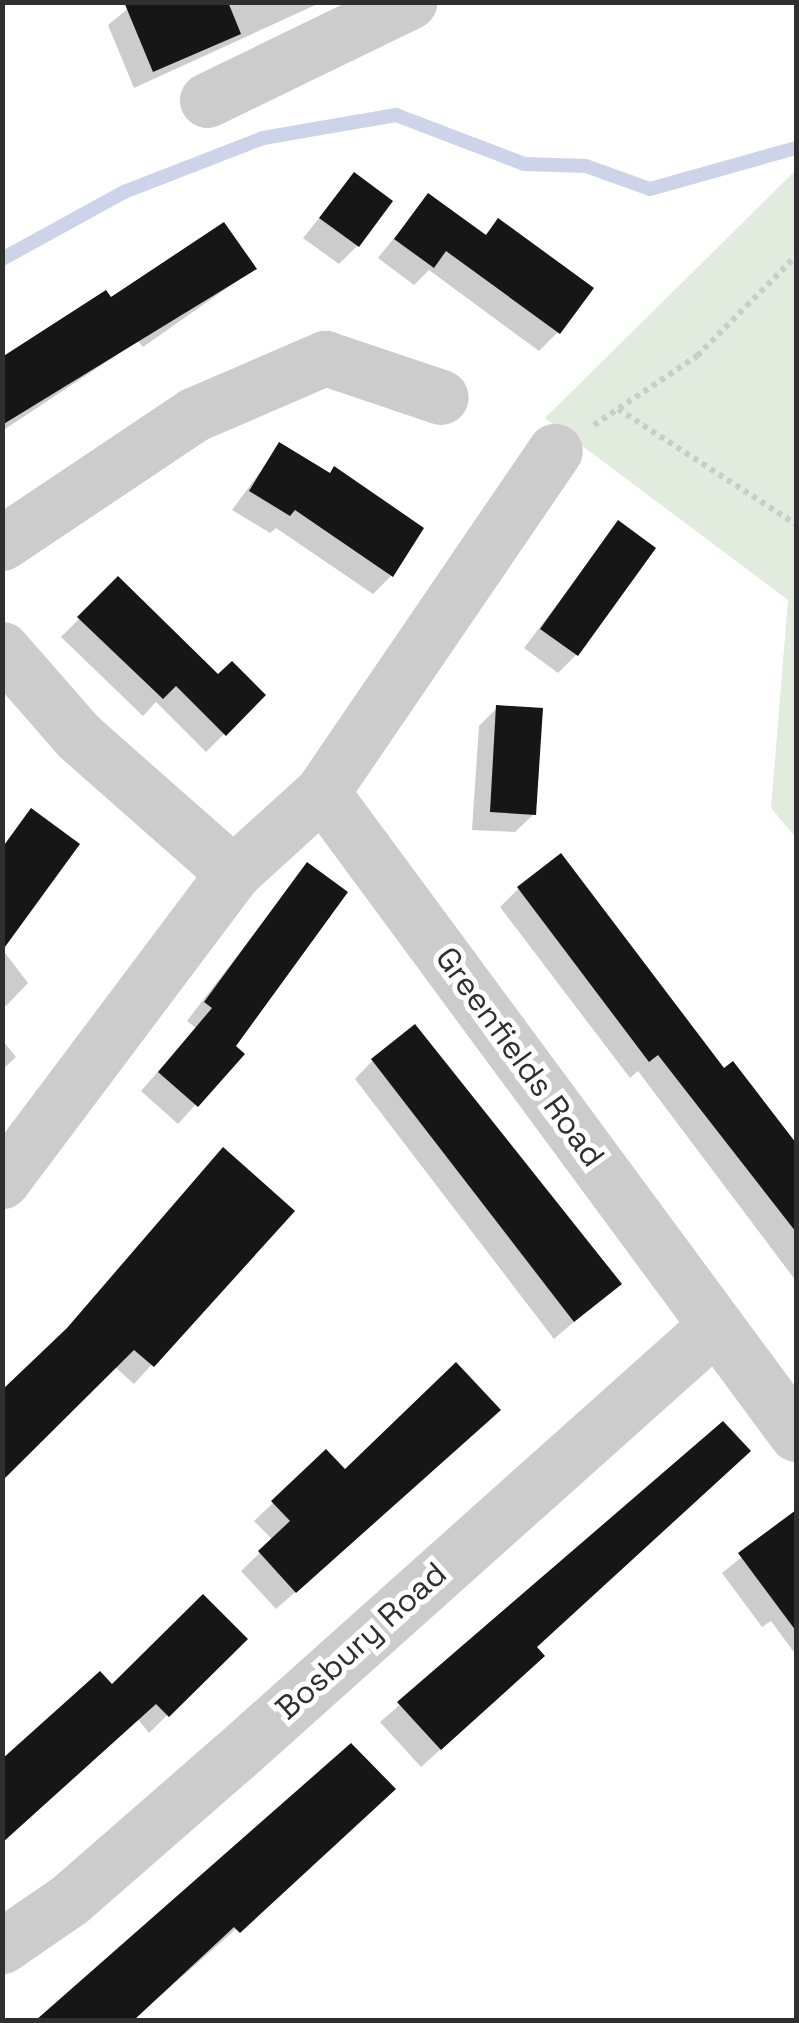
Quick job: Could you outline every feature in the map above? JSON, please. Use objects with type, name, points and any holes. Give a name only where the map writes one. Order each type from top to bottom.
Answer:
[{"type":"street","points":[[206,100],[409,2]]},
{"type":"street","points":[[2,543],[195,414],[326,358],[441,396]]},
{"type":"street","points":[[2,1181],[233,873],[322,792],[555,451]]},
{"type":"street","points":[[2,649],[79,737],[233,873]]},
{"type":"street","name":"Greenfields Road","points":[[322,792],[392,878],[714,1327],[796,1434]]},
{"type":"street","name":"Bosbury Road","points":[[2,1946],[69,1900],[173,1810],[714,1327]]},
{"type":"path","points":[[555,451],[697,356],[796,256]]},
{"type":"path","points":[[618,409],[796,524]]},
{"type":"green space","points":[[796,170],[796,838],[771,808],[788,600],[545,418]]},
{"type":"building","points":[[124,2],[228,2],[241,34],[153,72]]},
{"type":"building","points":[[354,172],[393,201],[359,247],[319,218]]},
{"type":"building","points":[[428,193],[486,235],[498,218],[594,288],[560,334],[446,251],[434,268],[394,239]]},
{"type":"building","points":[[224,222],[257,269],[2,425],[2,357],[106,290],[111,297]]},
{"type":"building","points":[[279,442],[330,473],[334,466],[424,528],[393,577],[295,510],[290,516],[249,491]]},
{"type":"building","points":[[618,520],[656,548],[578,656],[540,629]]},
{"type":"building","points":[[118,576],[218,674],[232,661],[266,695],[226,736],[176,686],[163,699],[77,617]]},
{"type":"building","points":[[496,705],[543,708],[536,815],[490,812]]},
{"type":"building","points":[[31,808],[80,844],[2,951],[2,848]]},
{"type":"building","points":[[561,853],[724,1068],[733,1061],[796,1143],[796,1232],[658,1055],[649,1062],[517,887]]},
{"type":"building","points":[[307,862],[348,892],[236,1046],[245,1054],[198,1107],[158,1072],[212,1008],[204,1002]]},
{"type":"building","points":[[415,1024],[622,1284],[574,1322],[371,1059]]},
{"type":"building","points":[[223,1147],[295,1211],[154,1367],[134,1350],[2,1481],[2,1390],[67,1328]]},
{"type":"building","points":[[456,1362],[501,1410],[296,1593],[258,1551],[290,1521],[271,1501],[326,1449],[345,1469]]},
{"type":"building","points":[[723,1421],[751,1451],[537,1647],[545,1656],[441,1750],[397,1702]]},
{"type":"building","points":[[796,1510],[796,1631],[738,1553]]},
{"type":"building","points":[[203,1594],[248,1639],[169,1717],[156,1704],[2,1843],[2,1759],[100,1671],[112,1684]]},
{"type":"building","points":[[351,1743],[396,1789],[240,1933],[234,1927],[134,2020],[36,2020]]},
{"type":"waterway","points":[[2,259],[124,192],[263,138],[396,115],[524,164],[586,166],[650,189],[796,148]]}]
